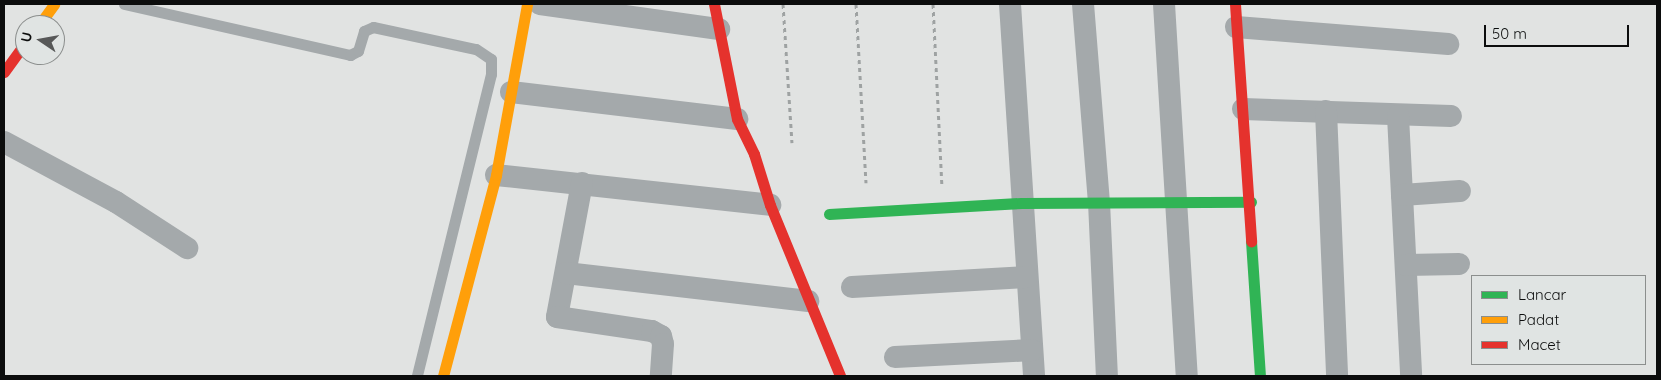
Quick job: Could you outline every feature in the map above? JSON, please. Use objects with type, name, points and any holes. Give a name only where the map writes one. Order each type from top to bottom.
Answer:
[{"type":"street","points":[[46,15],[54,4]]},
{"type":"street","points":[[442,376],[496,175],[527,4]]},
{"type":"street","points":[[540,4],[719,29]]},
{"type":"street","points":[[714,4],[737,119],[754,154],[770,205],[808,300],[832,373]]},
{"type":"street","points":[[1010,4],[1034,376]]},
{"type":"street","points":[[1083,4],[1099,202],[1107,376]]},
{"type":"street","points":[[1164,4],[1187,376]]},
{"type":"street","points":[[1235,4],[1251,202],[1260,376]]},
{"type":"street","points":[[1236,28],[1448,44]]},
{"type":"street","points":[[4,72],[15,57]]},
{"type":"street","points":[[511,92],[737,119]]},
{"type":"street","points":[[1243,108],[1398,116],[1451,116]]},
{"type":"street","points":[[1326,111],[1337,376]]},
{"type":"street","points":[[1398,116],[1411,376]]},
{"type":"street","points":[[4,142],[116,202],[187,248]]},
{"type":"street","points":[[496,175],[770,205]]},
{"type":"street","points":[[582,184],[557,317],[652,331],[661,336],[663,344],[661,376]]},
{"type":"street","points":[[1402,195],[1460,191]]},
{"type":"street","points":[[829,214],[1022,203],[1251,202]]},
{"type":"street","points":[[1406,265],[1459,264]]},
{"type":"street","points":[[566,273],[808,300]]},
{"type":"street","points":[[852,287],[1027,277]]},
{"type":"street","points":[[895,357],[1032,350]]},
{"type":"lane","points":[[124,4],[350,55],[358,51],[364,32],[373,27],[476,49],[491,58],[486,93],[417,376]]},
{"type":"path","points":[[783,4],[792,143]]},
{"type":"path","points":[[856,4],[866,183]]},
{"type":"path","points":[[933,4],[943,196]]},
{"type":"traffic: fast","points":[[829,214],[1022,203],[1251,202]]},
{"type":"traffic: fast","points":[[1251,241],[1260,376]]},
{"type":"traffic: slow","points":[[46,15],[54,4]]},
{"type":"traffic: slow","points":[[443,376],[496,175],[527,4]]},
{"type":"traffic: jam","points":[[714,4],[737,119],[754,154],[770,205],[840,376]]},
{"type":"traffic: jam","points":[[1235,4],[1251,241]]},
{"type":"traffic: jam","points":[[4,72],[15,57]]}]
